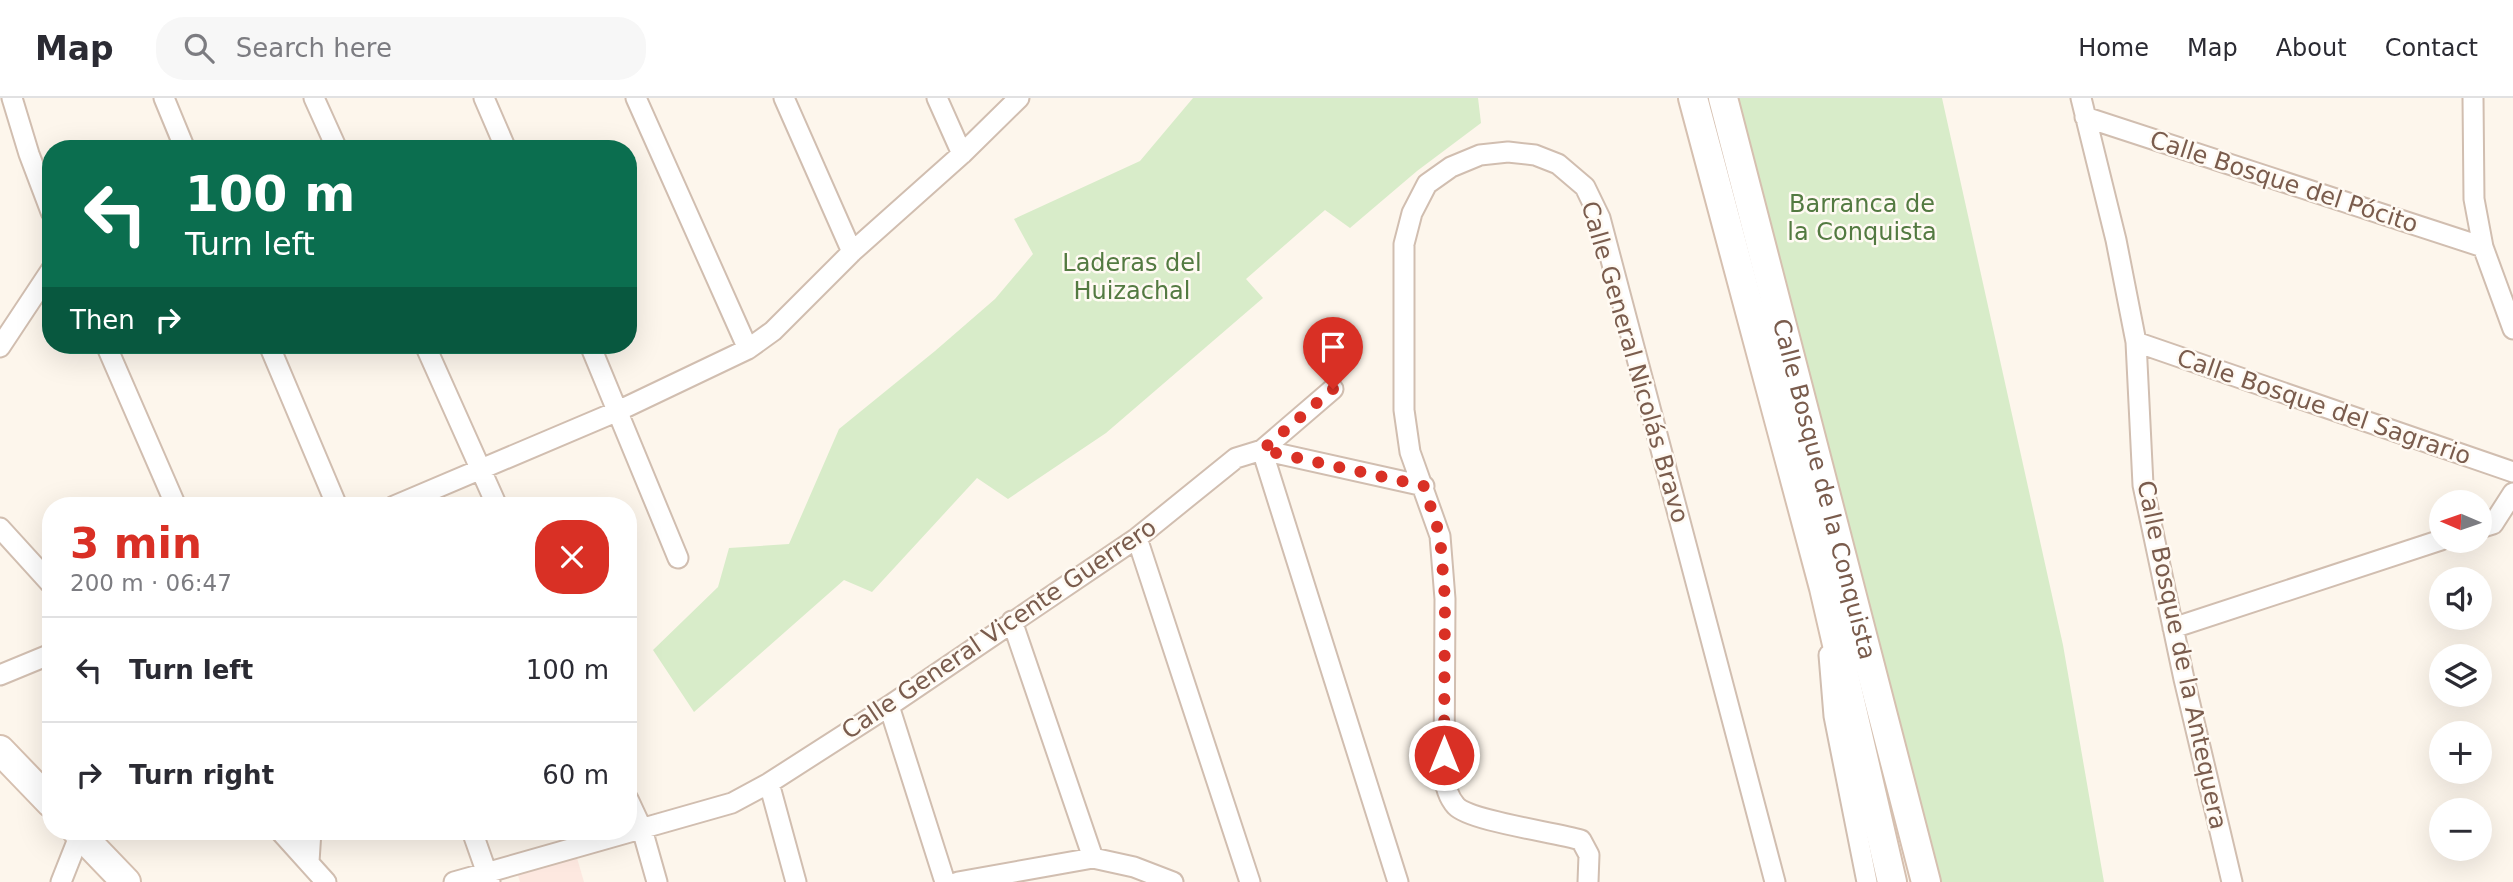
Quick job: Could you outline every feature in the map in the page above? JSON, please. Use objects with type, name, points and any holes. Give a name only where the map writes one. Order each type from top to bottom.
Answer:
[{"type":"main road","name":"Calle Bosque de la Conquista","points":[[1693,98],[1824,588],[1892,882]]},
{"type":"main road","name":"Calle Bosque de la Conquista","points":[[1723,98],[1926,882]]},
{"type":"main road","points":[[0,750],[42,794]]},
{"type":"main road","points":[[86,840],[126,882]]},
{"type":"street","points":[[12,98],[42,188]]},
{"type":"street","points":[[164,98],[181,140]]},
{"type":"street","points":[[314,98],[333,140]]},
{"type":"street","points":[[484,98],[502,140]]},
{"type":"street","points":[[636,98],[748,349]]},
{"type":"street","points":[[784,98],[852,252]]},
{"type":"street","points":[[937,98],[962,154]]},
{"type":"street","points":[[416,497],[618,411],[748,349],[773,331],[852,252],[962,154],[1019,98]]},
{"type":"street","points":[[2473,98],[2474,199],[2483,247],[2513,329]]},
{"type":"street","name":"Calle Bosque del Pócito","points":[[2083,107],[2483,247]]},
{"type":"street","name":"Calle Bosque de la Antequera","points":[[2083,107],[2116,240],[2136,342],[2143,485],[2232,882]]},
{"type":"street","name":"Calle General Nicolás Bravo","points":[[1588,882],[1589,855],[1581,840],[1473,816],[1457,807],[1448,793],[1444,776],[1445,599],[1440,536],[1410,452],[1404,410],[1404,244],[1412,213],[1427,184],[1451,167],[1480,155],[1508,152],[1535,155],[1558,164],[1585,187],[1600,218],[1775,882]]},
{"type":"street","points":[[0,347],[42,284]]},
{"type":"street","name":"Calle Bosque del Sagrario","points":[[2136,342],[2513,472]]},
{"type":"street","points":[[110,354],[172,497]]},
{"type":"street","points":[[273,354],[333,497]]},
{"type":"street","points":[[429,354],[493,497]]},
{"type":"street","points":[[594,354],[678,558]]},
{"type":"street","name":"Calle General Vicente Guerrero","points":[[637,831],[732,803],[769,783],[889,706],[1137,538],[1236,458],[1262,450],[1333,389]]},
{"type":"street","points":[[1262,450],[1424,486]]},
{"type":"street","points":[[1262,450],[1398,882]]},
{"type":"street","points":[[2492,524],[2513,493]]},
{"type":"street","points":[[0,528],[42,574]]},
{"type":"street","points":[[1137,538],[1250,882]]},
{"type":"street","points":[[2173,628],[2429,544]]},
{"type":"street","points":[[1824,588],[1834,716],[1867,882]]},
{"type":"street","points":[[1012,621],[1093,858]]},
{"type":"street","points":[[0,674],[42,658]]},
{"type":"street","points":[[889,706],[945,882]]},
{"type":"street","points":[[769,783],[796,882]]},
{"type":"street","points":[[637,818],[657,882]]},
{"type":"street","points":[[61,882],[76,840]]},
{"type":"street","points":[[288,840],[326,882]]},
{"type":"street","points":[[309,862],[310,840]]},
{"type":"street","points":[[475,840],[488,878]]},
{"type":"street","name":"Calle General Vicente Guerrero","points":[[454,882],[488,878],[607,840]]},
{"type":"street","points":[[958,882],[1093,858],[1134,867],[1173,882]]},
{"type":"shaded area","points":[[577,858],[584,882],[520,882],[517,872]]},
{"type":"green space","name":"Laderas del Huizachal","points":[[1193,98],[1478,98],[1481,123],[1417,171],[1350,228],[1325,210],[1246,279],[1263,298],[1106,433],[1008,499],[977,478],[872,592],[844,580],[694,712],[653,650],[718,587],[729,548],[789,544],[839,429],[995,299],[1033,254],[1014,219],[1140,161]]},
{"type":"green space","name":"Barranca de la Conquista","points":[[1723,98],[1942,98],[2063,645],[2104,882],[1925,882]]},
{"type":"route","points":[[1333,389],[1262,450],[1424,486],[1440,536],[1445,599],[1444,755]]}]
